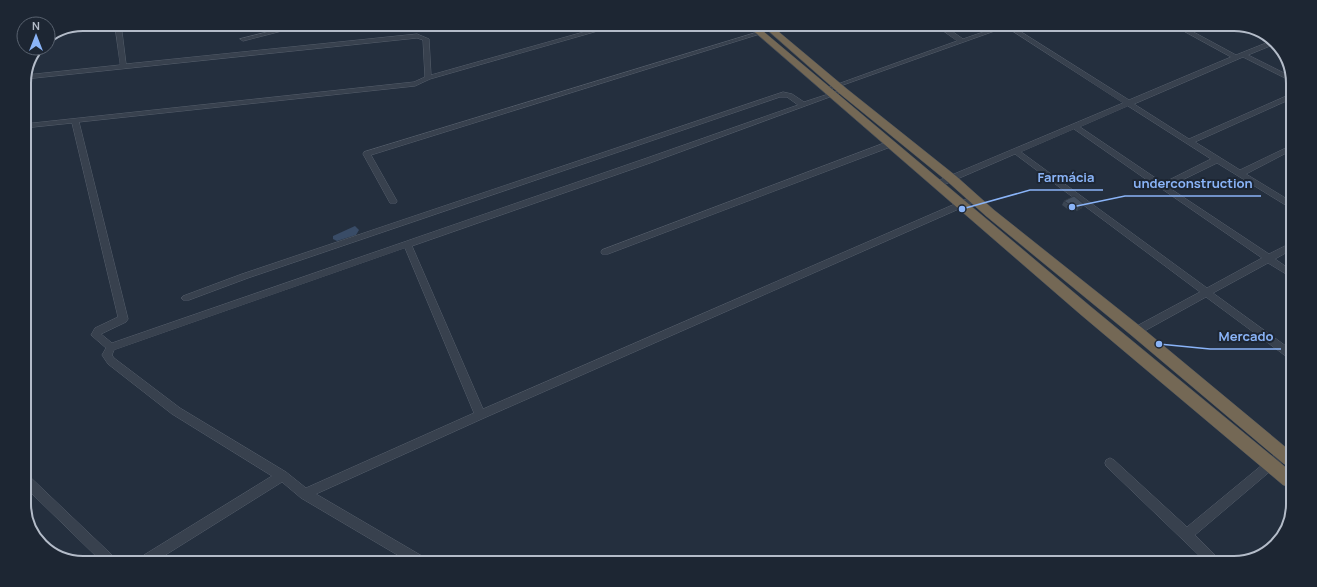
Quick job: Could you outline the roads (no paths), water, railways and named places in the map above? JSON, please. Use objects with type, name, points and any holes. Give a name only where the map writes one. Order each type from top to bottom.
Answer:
[{"type":"highway","points":[[762,31],[835,90],[952,179],[968,202],[1286,477]]},
{"type":"highway","points":[[835,90],[890,144],[938,184],[968,202],[1136,331],[1286,457]]},
{"type":"street","points":[[119,31],[123,66]]},
{"type":"street","points":[[243,39],[277,31]]},
{"type":"street","points":[[31,125],[415,84],[428,78],[594,31]]},
{"type":"street","points":[[393,201],[367,154],[754,31]]},
{"type":"street","points":[[947,31],[962,41]]},
{"type":"street","points":[[411,556],[305,494],[282,476],[176,411],[111,361],[106,356],[111,347],[803,105],[835,90],[991,31]]},
{"type":"street","points":[[1016,31],[1216,160],[1286,202]]},
{"type":"street","points":[[1187,31],[1286,77]]},
{"type":"street","points":[[32,76],[417,36],[426,38],[428,78]]},
{"type":"street","points":[[938,184],[1268,44]]},
{"type":"street","points":[[186,298],[245,276],[785,93],[790,94],[803,105]]},
{"type":"street","points":[[1189,142],[1286,98]]},
{"type":"street","points":[[75,120],[123,319],[98,331],[96,335],[111,347]]},
{"type":"street","points":[[1074,126],[1161,187],[1286,271]]},
{"type":"street","points":[[605,252],[890,144]]},
{"type":"street","points":[[1239,174],[1286,150]]},
{"type":"street","points":[[1015,151],[1286,351]]},
{"type":"street","points":[[1161,187],[1216,160]]},
{"type":"street","points":[[305,494],[480,415],[968,202]]},
{"type":"street","points":[[407,244],[480,415]]},
{"type":"street","points":[[1136,331],[1286,249]]},
{"type":"street","points":[[1186,534],[1272,465],[1286,457]]},
{"type":"street","points":[[1110,463],[1208,556]]},
{"type":"street","points":[[153,556],[282,476]]},
{"type":"street","points":[[31,486],[105,556]]},
{"type":"water","points":[[355,226],[359,230],[356,235],[337,241],[333,239],[333,236]]},
{"type":"place","name":"underconstruction","points":[[1072,207]]},
{"type":"place","name":"Farmácia","points":[[962,209]]},
{"type":"place","name":"Mercado","points":[[1159,344]]}]
